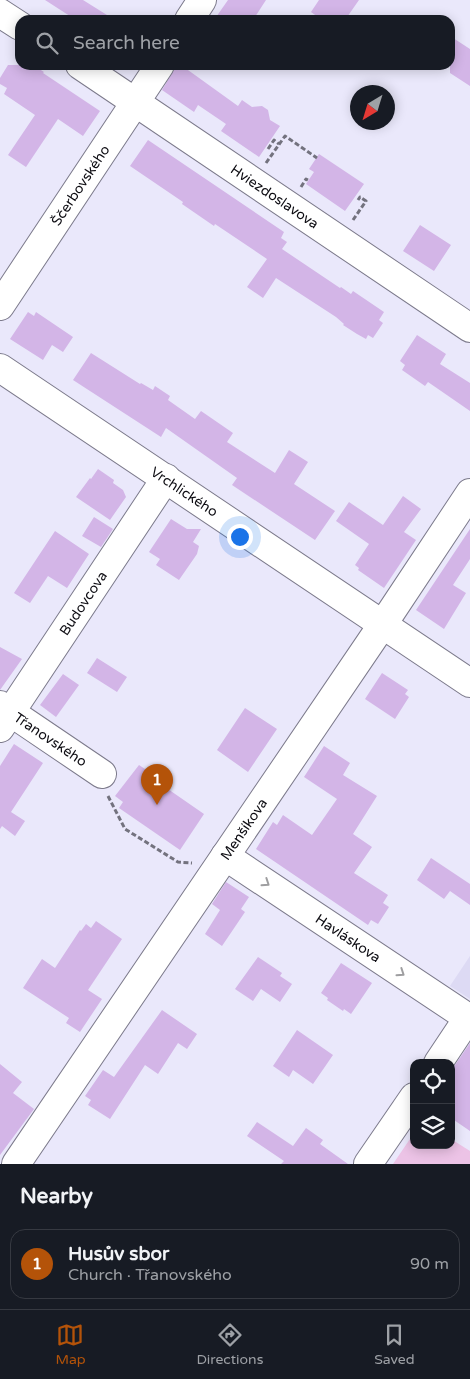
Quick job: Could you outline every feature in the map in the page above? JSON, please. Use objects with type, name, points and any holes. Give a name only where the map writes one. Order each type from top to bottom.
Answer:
[{"type":"street","points":[[192,15],[202,0]]},
{"type":"street","points":[[0,13],[15,23]]},
{"type":"street","name":"Hviezdoslavova","points":[[88,70],[470,328]]},
{"type":"street","name":"Ščerbovského","points":[[0,306],[157,70]]},
{"type":"street","name":"Vrchlického","points":[[0,368],[470,683]]},
{"type":"street","name":"Budovcova","points":[[4,715],[166,478]]},
{"type":"street","name":"Menšíkova","points":[[16,1164],[223,861],[470,493]]},
{"type":"street","name":"Třanovského","points":[[4,715],[102,774]]},
{"type":"street","name":"Havláskova","points":[[223,861],[469,1019]]},
{"type":"street","points":[[441,1059],[469,1019]]},
{"type":"street","points":[[368,1164],[410,1103]]},
{"type":"path","points":[[254,182],[284,136],[317,158]]},
{"type":"path","points":[[268,149],[274,140],[280,144]]},
{"type":"path","points":[[304,183],[306,179],[308,180]]},
{"type":"path","points":[[340,239],[366,201],[360,197],[358,200]]},
{"type":"path","points":[[102,774],[103,786],[125,829],[178,862],[223,861]]},
{"type":"shaded area","points":[[470,956],[470,999],[450,986]]},
{"type":"shaded area","points":[[410,1139],[410,1149],[455,1149],[455,1142],[470,1151],[470,1164],[393,1164]]},
{"type":"building","points":[[45,0],[83,0],[107,15],[68,15]]},
{"type":"building","points":[[228,0],[266,0],[256,15],[218,15]]},
{"type":"building","points":[[319,0],[359,0],[348,15],[315,15],[311,12]]},
{"type":"building","points":[[455,39],[470,49],[470,86],[450,73],[450,70],[455,70]]},
{"type":"building","points":[[8,65],[15,65],[15,70],[41,70],[100,111],[83,136],[58,119],[26,167],[8,155],[35,115],[4,94],[7,88],[0,84],[0,78]]},
{"type":"building","points":[[174,70],[188,70],[238,106],[242,100],[252,107],[262,106],[268,110],[270,120],[280,126],[259,157],[221,131],[226,124],[198,105],[194,112],[162,90]]},
{"type":"building","points":[[148,140],[284,232],[281,238],[287,242],[282,249],[340,288],[351,294],[353,291],[384,312],[379,320],[383,323],[373,338],[368,335],[366,339],[357,334],[343,325],[336,317],[276,278],[263,298],[247,287],[267,259],[215,224],[214,226],[182,204],[183,202],[130,166]]},
{"type":"building","points":[[319,154],[364,184],[345,211],[306,184],[314,172],[309,169]]},
{"type":"building","points":[[420,225],[451,245],[434,271],[403,251]]},
{"type":"building","points":[[28,312],[34,316],[36,312],[73,337],[63,352],[52,345],[43,360],[10,339]]},
{"type":"building","points":[[417,335],[446,354],[440,364],[470,383],[470,411],[428,382],[425,386],[402,370],[405,365],[400,361]]},
{"type":"building","points":[[91,353],[140,384],[153,390],[155,386],[170,396],[168,400],[195,419],[201,411],[233,433],[227,442],[275,473],[289,450],[308,462],[294,484],[335,511],[315,540],[232,485],[237,478],[166,428],[161,437],[73,380]]},
{"type":"building","points":[[98,469],[114,480],[113,483],[123,490],[126,497],[110,520],[76,497]]},
{"type":"building","points":[[403,496],[421,509],[404,532],[416,540],[384,588],[358,570],[359,568],[355,565],[369,544],[336,521],[349,502],[383,525]]},
{"type":"building","points":[[94,517],[113,529],[101,547],[82,536]]},
{"type":"building","points":[[171,519],[187,529],[201,529],[193,542],[199,546],[197,554],[179,580],[156,565],[160,559],[149,552]]},
{"type":"building","points":[[470,529],[470,559],[453,585],[466,593],[444,629],[416,610]]},
{"type":"building","points":[[55,531],[89,554],[67,588],[48,576],[30,603],[14,593]]},
{"type":"building","points":[[0,647],[22,659],[0,690]]},
{"type":"building","points":[[97,658],[127,677],[117,692],[87,673]]},
{"type":"building","points":[[382,673],[408,690],[405,694],[409,697],[395,719],[365,699]]},
{"type":"building","points":[[63,674],[79,685],[56,717],[40,705]]},
{"type":"building","points":[[245,708],[277,729],[248,772],[217,750]]},
{"type":"building","points":[[14,744],[43,763],[11,812],[25,821],[15,836],[2,826],[0,829],[0,766]]},
{"type":"building","points":[[324,746],[350,763],[343,775],[377,796],[353,834],[372,847],[354,873],[388,895],[383,903],[389,907],[378,924],[371,920],[368,925],[256,849],[273,822],[277,825],[283,815],[312,835],[337,799],[304,777]]},
{"type":"building","points":[[139,765],[154,775],[152,778],[204,814],[180,850],[119,808],[123,802],[115,796]]},
{"type":"building","points":[[431,858],[470,884],[470,905],[450,891],[444,899],[417,880]]},
{"type":"building","points":[[226,882],[249,897],[241,909],[245,912],[222,946],[205,934],[220,910],[212,904]]},
{"type":"building","points":[[96,921],[122,939],[88,990],[102,999],[80,1032],[66,1023],[69,1018],[23,988],[42,959],[55,968],[80,930],[86,924],[91,928]]},
{"type":"building","points":[[258,957],[282,973],[280,976],[292,984],[280,1002],[261,989],[253,1001],[235,989]]},
{"type":"building","points":[[341,963],[372,983],[351,1014],[327,1000],[328,998],[321,993]]},
{"type":"building","points":[[162,1010],[197,1034],[187,1049],[178,1043],[158,1074],[145,1065],[110,1119],[88,1105],[91,1100],[85,1096],[103,1070],[114,1077]]},
{"type":"building","points":[[297,1030],[333,1055],[313,1084],[293,1070],[289,1077],[273,1066]]},
{"type":"building","points":[[470,1043],[470,1131],[455,1121],[455,1065]]},
{"type":"building","points":[[0,1064],[22,1082],[13,1093],[34,1109],[0,1155]]},
{"type":"building","points":[[257,1122],[293,1146],[306,1128],[323,1140],[320,1144],[348,1164],[281,1164],[284,1161],[247,1136]]},
{"type":"place","name":"Husův sbor","points":[[157,805]]}]
